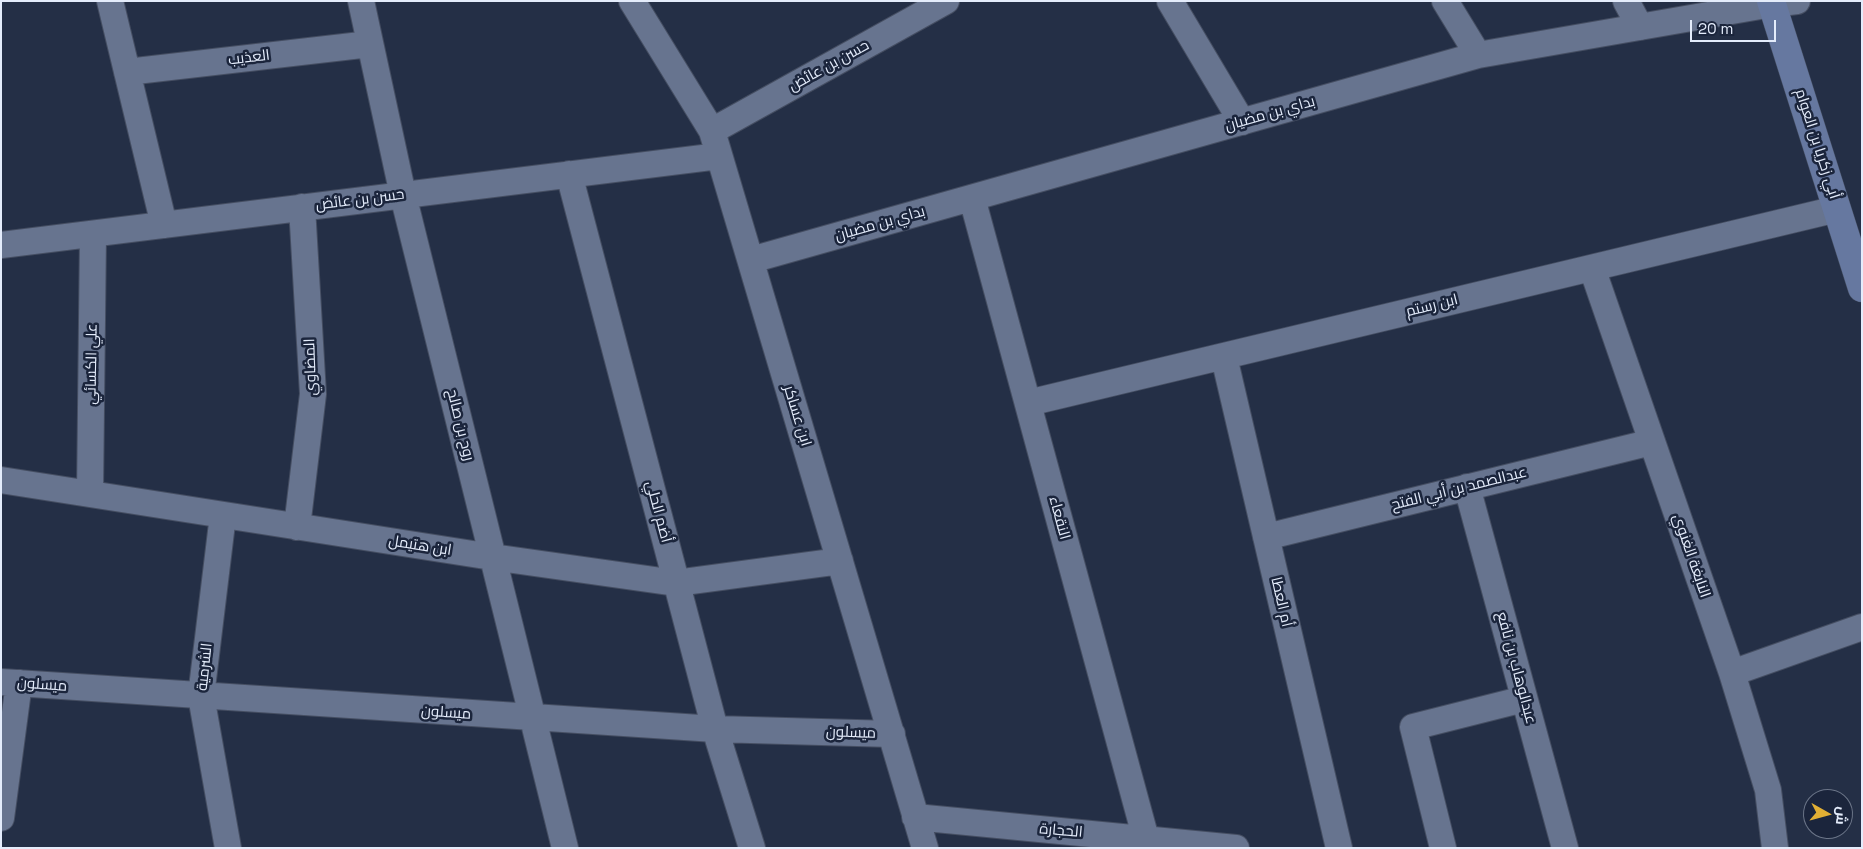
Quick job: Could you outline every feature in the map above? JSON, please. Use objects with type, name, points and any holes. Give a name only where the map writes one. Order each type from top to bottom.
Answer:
[{"type":"street","points":[[110,1],[164,225]]},
{"type":"street","name":"روح بن صالح","points":[[361,1],[403,195],[564,848]]},
{"type":"street","name":"حسن بن عائض","points":[[1,245],[569,174],[716,143],[946,1]]},
{"type":"street","points":[[1170,1],[1242,122]]},
{"type":"street","points":[[1445,1],[1478,55]]},
{"type":"street","points":[[1626,1],[1640,26]]},
{"type":"street","name":"ابن عساكر","points":[[634,2],[716,143],[925,848]]},
{"type":"street","name":"بداي بن مضيان","points":[[751,260],[1478,55],[1780,2]]},
{"type":"street","name":"أبي زكريا بن العوام","points":[[1780,2],[1837,209],[1862,288]]},
{"type":"street","name":"العذيب","points":[[127,72],[370,44]]},
{"type":"street","name":"أضم الحلي","points":[[569,174],[715,729],[752,848]]},
{"type":"street","name":"النقعاء","points":[[972,198],[1146,839]]},
{"type":"street","name":"المضاوي","points":[[297,527],[314,394],[302,207]]},
{"type":"street","name":"ابن رستم","points":[[1028,403],[1837,209]]},
{"type":"street","name":"علي الكسائي","points":[[90,494],[93,234]]},
{"type":"street","name":"النابغة الغنوي","points":[[1592,268],[1732,673],[1768,790],[1775,848]]},
{"type":"street","name":"أم العطا","points":[[1224,356],[1339,848]]},
{"type":"street","name":"عبدالصمد بن أبي الفتح","points":[[1266,537],[1652,442]]},
{"type":"street","name":"ابن هتيمل","points":[[1,480],[492,557],[676,582],[840,561]]},
{"type":"street","name":"عبدالوهاب بن نافع","points":[[1468,487],[1564,848]]},
{"type":"street","name":"الشرمية","points":[[224,515],[201,696],[228,848]]},
{"type":"street","points":[[1732,673],[1862,627]]},
{"type":"street","points":[[1,818],[10,683]]},
{"type":"street","name":"ميسلون","points":[[10,683],[715,729],[892,734]]},
{"type":"street","points":[[1443,848],[1414,727],[1524,699]]},
{"type":"street","name":"الحجارة","points":[[915,817],[1236,848]]}]
